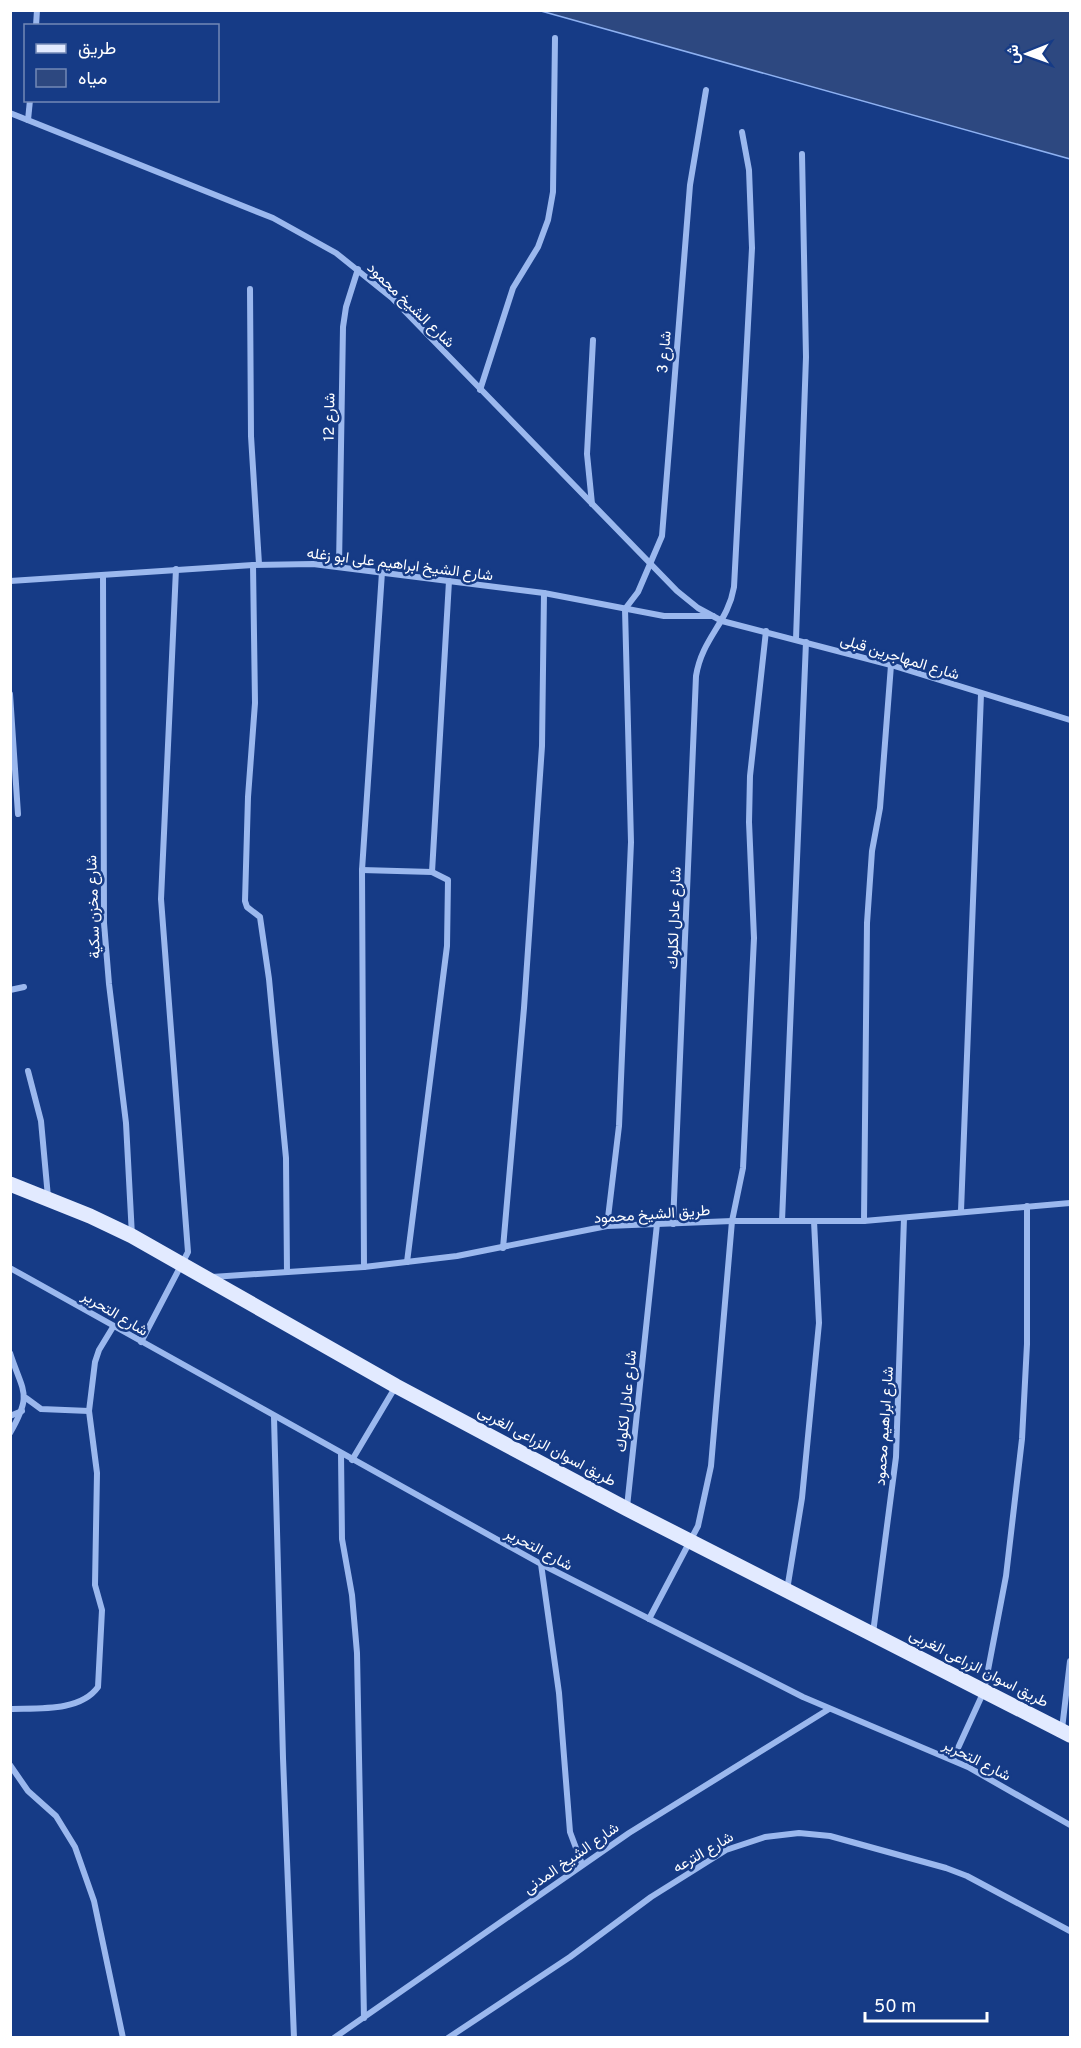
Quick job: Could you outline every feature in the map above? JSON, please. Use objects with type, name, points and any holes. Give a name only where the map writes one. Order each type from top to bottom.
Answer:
[{"type":"main road","name":"طريق اسوان الزراعى الغربى","points":[[10,1184],[48,1198],[132,1236],[202,1278],[396,1386],[627,1509],[1066,1733]]},
{"type":"street","points":[[480,390],[513,288],[538,248],[548,220],[553,192],[555,38]]},
{"type":"street","name":"شارع 3","points":[[625,609],[638,592],[662,536],[690,185],[706,90]]},
{"type":"street","points":[[28,120],[30,102]]},
{"type":"street","name":"شارع الشيخ محمود","points":[[10,113],[273,218],[305,234],[358,269],[392,298],[592,506],[687,600],[722,621]]},
{"type":"street","name":"شارع عادل لكلوك","points":[[673,1224],[696,676],[704,646],[722,621],[734,587],[752,248],[752,209],[742,132]]},
{"type":"street","points":[[796,639],[806,346],[802,154]]},
{"type":"street","name":"شارع 12","points":[[339,566],[343,327],[348,298],[358,269]]},
{"type":"street","points":[[250,289],[251,436],[256,565],[255,703],[248,797],[245,901],[247,907],[260,917],[269,979],[286,1158],[287,1272]]},
{"type":"street","points":[[592,506],[587,454],[593,340]]},
{"type":"street","name":"شارع الشيخ ابراهيم على ابو زغله","points":[[10,581],[256,565],[339,566],[544,593],[663,616],[713,616]]},
{"type":"street","points":[[141,1342],[188,1252],[161,899],[176,569]]},
{"type":"street","points":[[364,1267],[362,870],[382,572]]},
{"type":"street","name":"شارع مخزن سكية","points":[[103,575],[104,922],[108,984],[126,1124],[132,1236]]},
{"type":"street","points":[[432,872],[449,581]]},
{"type":"street","points":[[503,1248],[524,1008],[542,746],[544,593]]},
{"type":"street","points":[[607,1226],[619,1126],[631,842],[625,609]]},
{"type":"street","name":"شارع المهاجرين قبلى","points":[[722,621],[891,664],[981,694],[1071,720]]},
{"type":"street","points":[[649,1618],[691,1542],[703,1511],[711,1466],[732,1221],[743,1168],[754,938],[749,822],[750,776],[766,632]]},
{"type":"street","points":[[782,1221],[806,642]]},
{"type":"street","points":[[864,1221],[867,923],[872,850],[880,808],[891,664]]},
{"type":"street","points":[[10,694],[18,814]]},
{"type":"street","points":[[961,1211],[981,694]]},
{"type":"street","points":[[362,870],[432,872],[448,880],[447,946],[407,1262]]},
{"type":"street","points":[[10,990],[24,987]]},
{"type":"street","points":[[28,1071],[41,1121],[48,1198]]},
{"type":"street","name":"طريق الشيخ محمود","points":[[202,1278],[407,1262],[503,1248],[607,1226],[732,1221],[864,1221],[1071,1203]]},
{"type":"street","points":[[953,1759],[984,1691],[1006,1576],[1022,1439],[1027,1344],[1027,1206]]},
{"type":"street","name":"شارع ابراهيم محمود","points":[[873,1634],[896,1456],[904,1218]]},
{"type":"street","points":[[787,1590],[802,1498],[819,1323],[814,1221]]},
{"type":"street","name":"شارع عادل لكلوك","points":[[627,1509],[657,1224]]},
{"type":"street","name":"شارع التحرير","points":[[10,1268],[541,1564],[830,1709],[953,1759],[1071,1825]]},
{"type":"street","points":[[10,1708],[79,1702],[92,1696],[98,1687],[102,1610],[94,1585],[97,1473],[89,1411],[95,1362],[99,1350],[113,1327]]},
{"type":"street","points":[[10,1353],[26,1398],[23,1411],[10,1433]]},
{"type":"street","points":[[352,1460],[396,1386]]},
{"type":"street","points":[[26,1398],[41,1409],[89,1411]]},
{"type":"street","points":[[10,1416],[23,1411]]},
{"type":"street","points":[[274,1417],[283,1758],[294,2037]]},
{"type":"street","points":[[341,1454],[342,1539],[352,1595],[358,1664],[364,2018]]},
{"type":"street","points":[[541,1564],[559,1693],[570,1832],[582,1864]]},
{"type":"street","points":[[1066,1733],[1071,1661]]},
{"type":"street","name":"شارع الشيخ المدنى","points":[[334,2037],[582,1864],[652,1818],[830,1709]]},
{"type":"street","points":[[10,1765],[28,1791],[56,1816],[75,1847],[94,1901],[123,2037]]},
{"type":"street","name":"شارع الترعه","points":[[448,2037],[570,1957],[679,1879],[726,1850],[765,1837],[799,1833],[830,1836],[859,1842],[946,1868],[967,1876],[1071,1930]]},
{"type":"water","points":[[541,11],[1070,11],[1070,159]]}]
